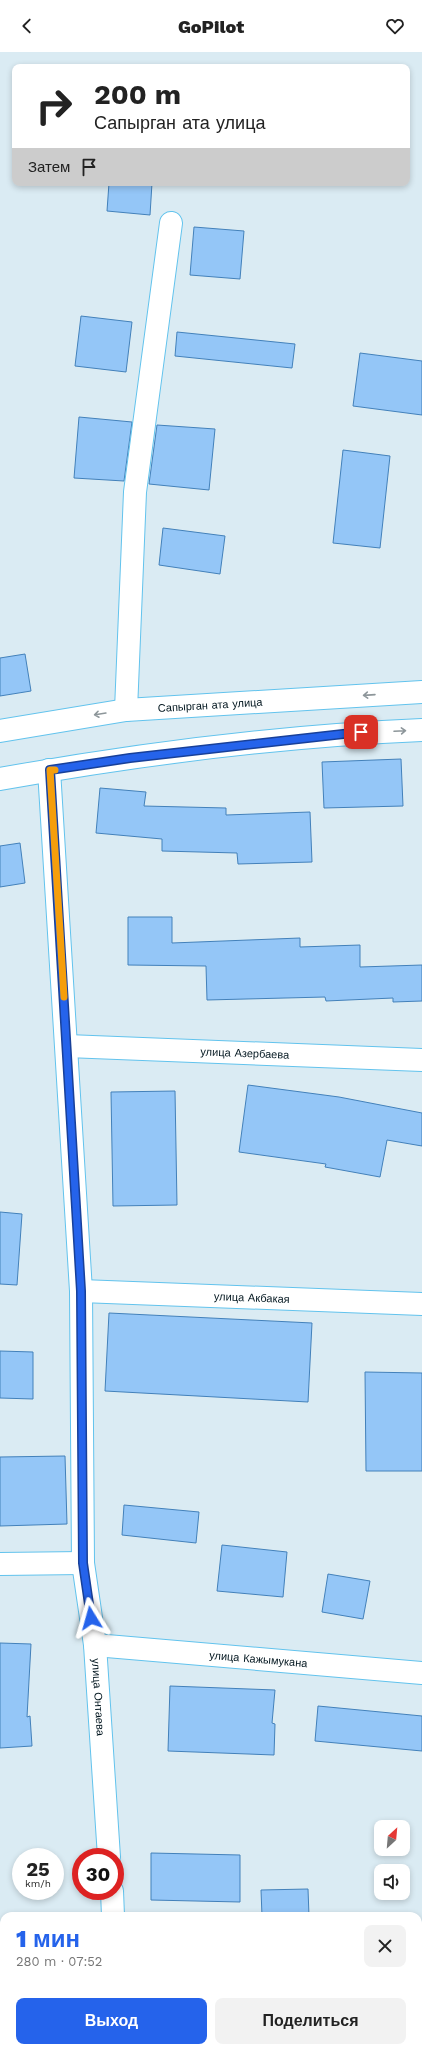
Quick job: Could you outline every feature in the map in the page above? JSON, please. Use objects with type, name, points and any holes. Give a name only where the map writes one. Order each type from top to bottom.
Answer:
[{"type":"street","points":[[126,710],[135,492],[171,223]]},
{"type":"street","name":"Сапырган ата улица","points":[[0,731],[126,710],[422,692]]},
{"type":"street","points":[[0,780],[50,770],[130,758],[346,733],[422,730]]},
{"type":"street","name":"улица Онтаева","points":[[50,770],[81,1291],[83,1563],[95,1645],[108,1848]]},
{"type":"street","name":"улица Азербаева","points":[[67,1046],[422,1060]]},
{"type":"street","name":"улица Акбакая","points":[[81,1291],[422,1304]]},
{"type":"street","points":[[0,1564],[83,1563]]},
{"type":"street","name":"улица Кажымукана","points":[[95,1645],[422,1673]]},
{"type":"street","points":[[112,1900],[113,1912]]},
{"type":"building","points":[[109,186],[152,186],[150,215],[107,211]]},
{"type":"building","points":[[194,227],[244,231],[240,279],[190,275]]},
{"type":"building","points":[[81,316],[132,322],[126,372],[75,366]]},
{"type":"building","points":[[177,332],[295,344],[292,368],[175,356]]},
{"type":"building","points":[[360,353],[422,361],[422,415],[353,406]]},
{"type":"building","points":[[79,417],[132,422],[124,481],[74,478]]},
{"type":"building","points":[[157,425],[215,429],[209,490],[149,484]]},
{"type":"building","points":[[343,450],[390,456],[380,548],[333,543]]},
{"type":"building","points":[[163,528],[225,536],[220,574],[159,565]]},
{"type":"building","points":[[25,654],[31,691],[0,696],[0,658]]},
{"type":"building","points":[[401,759],[403,806],[324,808],[322,762]]},
{"type":"building","points":[[100,788],[146,792],[144,806],[226,808],[226,815],[310,812],[312,862],[238,864],[237,853],[162,851],[162,839],[96,833]]},
{"type":"building","points":[[20,843],[25,883],[0,887],[0,846]]},
{"type":"building","points":[[128,917],[172,917],[172,943],[300,938],[300,947],[360,945],[360,967],[422,965],[422,1001],[393,1002],[393,998],[326,1001],[325,997],[207,1000],[206,966],[128,965]]},
{"type":"building","points":[[248,1085],[339,1097],[422,1113],[422,1146],[387,1140],[380,1177],[325,1167],[326,1164],[239,1152]]},
{"type":"building","points":[[175,1091],[177,1205],[113,1206],[111,1092]]},
{"type":"building","points":[[0,1212],[22,1214],[17,1285],[0,1284]]},
{"type":"building","points":[[109,1313],[312,1323],[308,1402],[105,1391]]},
{"type":"building","points":[[0,1351],[33,1352],[33,1399],[0,1398]]},
{"type":"building","points":[[365,1372],[422,1373],[422,1471],[366,1471]]},
{"type":"building","points":[[65,1456],[67,1524],[0,1526],[0,1457]]},
{"type":"building","points":[[124,1505],[199,1512],[196,1543],[122,1535]]},
{"type":"building","points":[[222,1545],[287,1552],[283,1597],[217,1591]]},
{"type":"building","points":[[328,1574],[370,1581],[363,1619],[322,1612]]},
{"type":"building","points":[[0,1643],[31,1644],[27,1717],[30,1716],[32,1746],[0,1748]]},
{"type":"building","points":[[170,1686],[275,1690],[272,1723],[275,1724],[274,1755],[168,1751]]},
{"type":"building","points":[[318,1706],[422,1716],[422,1751],[315,1741]]},
{"type":"building","points":[[151,1853],[240,1855],[240,1902],[151,1900]]},
{"type":"building","points":[[308,1889],[309,1912],[262,1912],[261,1890]]},
{"type":"slow traffic","points":[[55,770],[50,770],[64,997]]},
{"type":"route","points":[[91,1618],[83,1563],[81,1291],[50,770],[130,758],[361,732]]}]
